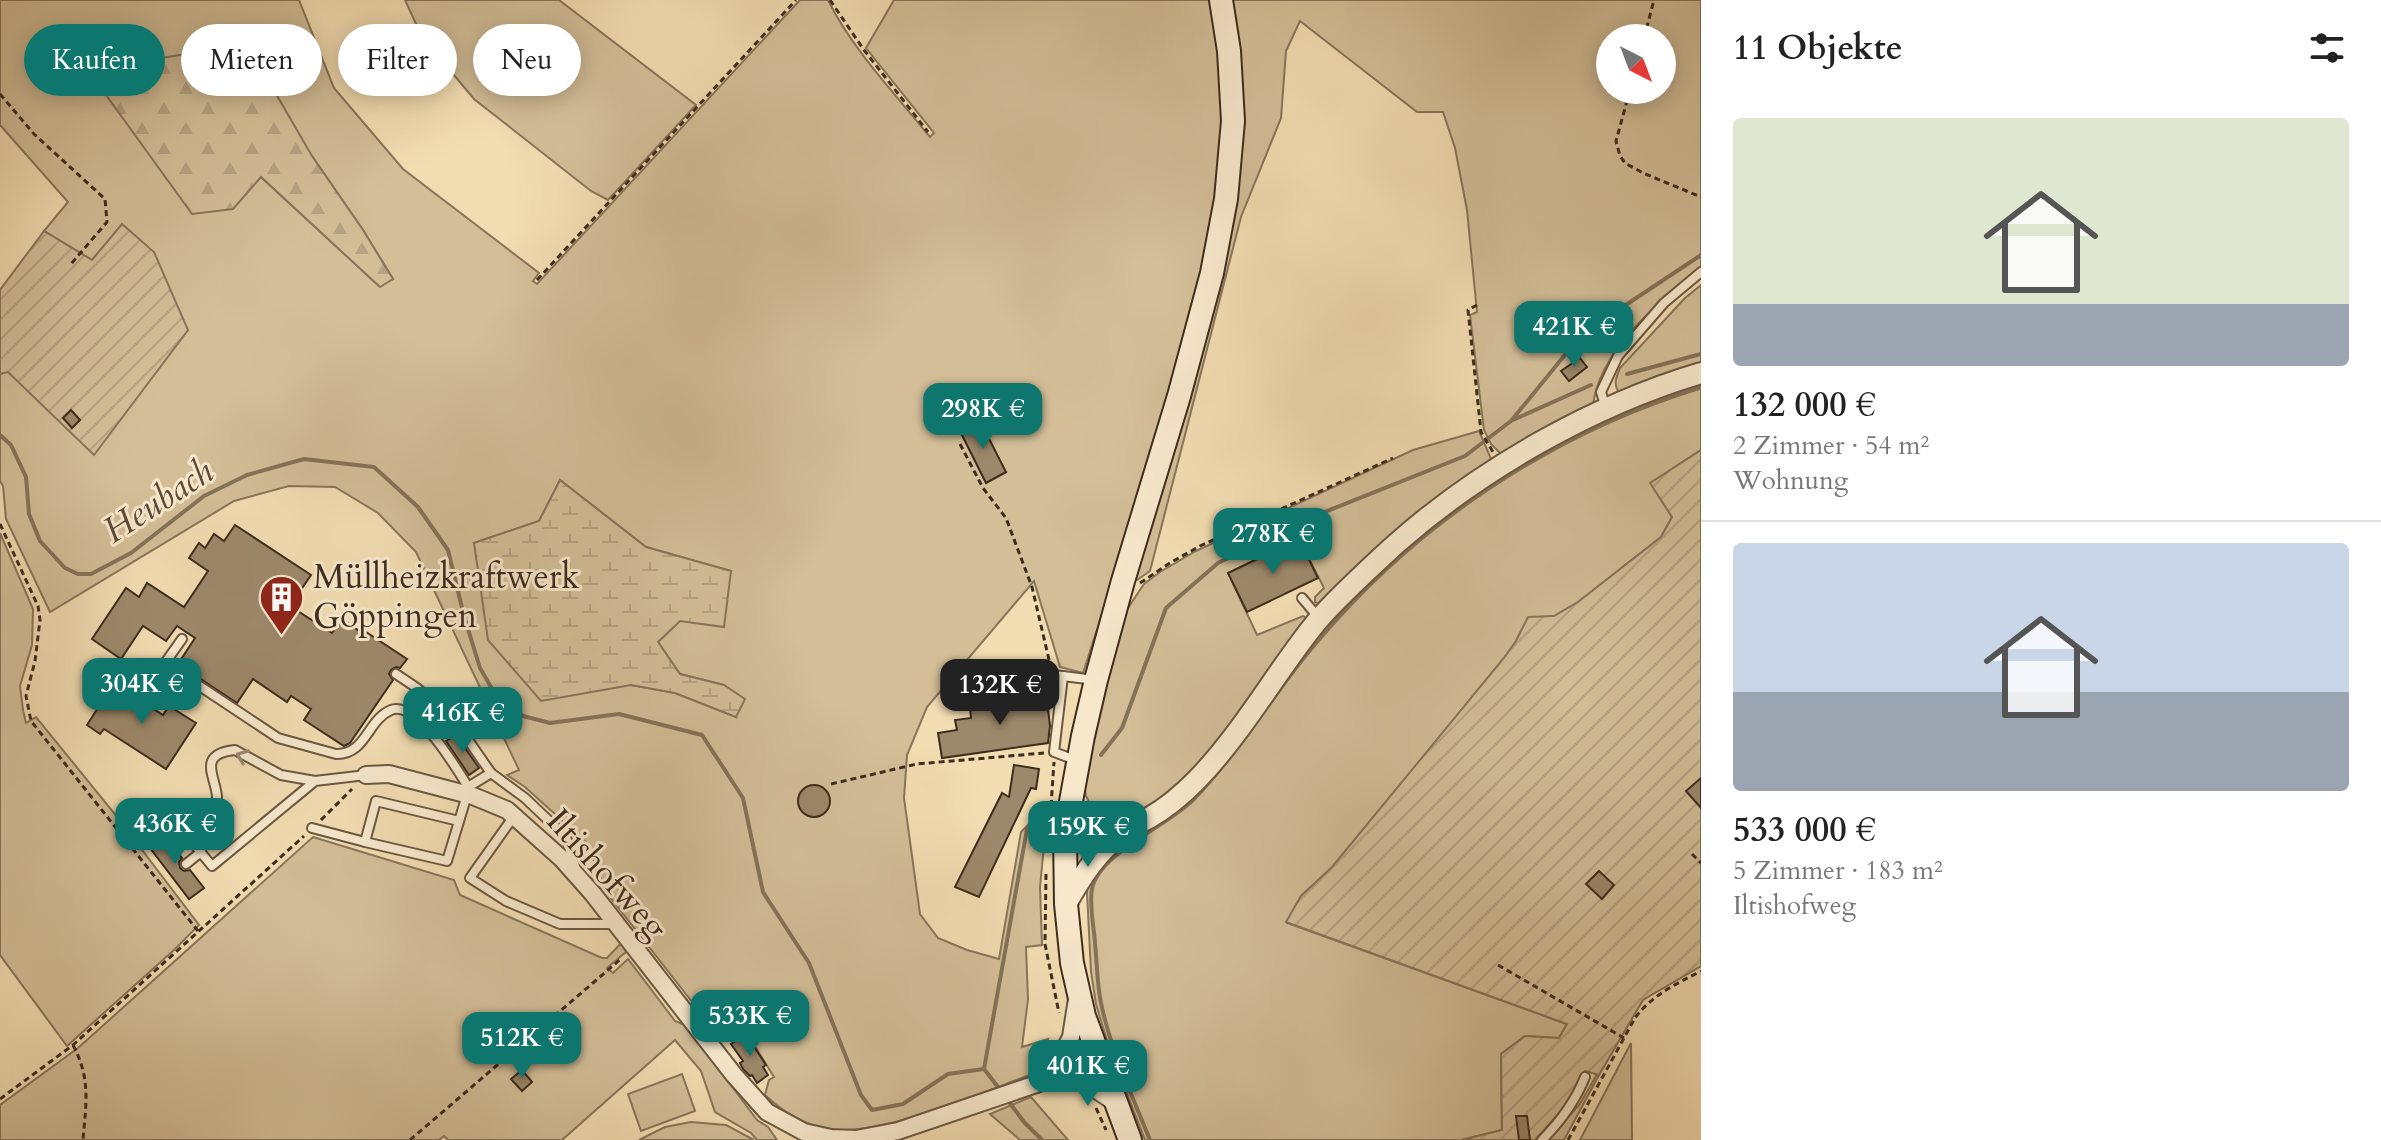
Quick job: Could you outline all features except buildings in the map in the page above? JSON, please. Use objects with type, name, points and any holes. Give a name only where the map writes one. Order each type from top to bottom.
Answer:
[{"type":"main road","points":[[1130,1140],[1099,1061],[1078,994],[1066,904],[1065,834],[1096,680],[1179,396],[1212,273],[1226,199],[1233,121],[1229,51],[1221,0]]},
{"type":"street","points":[[1066,904],[1083,873],[1104,847],[1133,826],[1161,812],[1216,759],[1320,618],[1398,543],[1466,488],[1555,435],[1606,410],[1701,373]]},
{"type":"street","name":"Iltishofweg","points":[[366,775],[389,774],[470,793],[507,810],[579,878],[704,1028],[734,1075],[767,1112],[804,1132],[856,1139],[898,1131],[1099,1061]]},
{"type":"street","points":[[1065,834],[1101,835],[1133,826]]},
{"type":"street","points":[[1046,1078],[1071,1037],[1078,994]]},
{"type":"street","name":"Iltishofweg","points":[[1046,1078],[1058,1082],[1080,1079],[1099,1061]]},
{"type":"street","points":[[1080,1079],[1116,1103]]},
{"type":"lane","points":[[1606,410],[1601,392],[1618,356],[1664,303],[1701,272]]},
{"type":"lane","points":[[1302,598],[1320,618]]},
{"type":"lane","points":[[182,639],[165,663],[278,738],[346,754],[356,749],[389,710],[402,709],[443,747],[470,793]]},
{"type":"lane","points":[[396,674],[417,688],[457,724],[491,773],[525,798],[566,837],[579,878]]},
{"type":"lane","points":[[1004,690],[1052,675],[1096,680]]},
{"type":"lane","points":[[1063,676],[1054,752],[1079,761]]},
{"type":"lane","points":[[315,781],[212,866],[188,837],[211,818],[217,798],[210,769],[212,762],[221,754],[235,750],[281,775],[315,781],[366,775]]},
{"type":"lane","points":[[312,828],[447,861],[470,793],[491,773]]},
{"type":"lane","points":[[365,842],[376,801],[459,821]]},
{"type":"lane","points":[[514,816],[470,878],[506,901],[560,924],[616,924]]},
{"type":"lane","points":[[186,864],[201,852]]},
{"type":"lane","points":[[1542,1140],[1559,1123],[1577,1097],[1585,1077]]},
{"type":"path","points":[[537,280],[796,0]]},
{"type":"path","points":[[830,0],[864,50],[928,132]]},
{"type":"path","points":[[1648,24],[1654,0]]},
{"type":"path","points":[[0,94],[34,134],[105,199],[107,222],[71,264]]},
{"type":"path","points":[[1626,104],[1616,141],[1625,163],[1701,197]]},
{"type":"path","points":[[1477,305],[1468,310],[1481,432],[1487,444]]},
{"type":"path","points":[[960,444],[983,488],[1006,518],[1032,587],[1052,675]]},
{"type":"path","points":[[1118,599],[1200,546],[1393,458]]},
{"type":"path","points":[[0,524],[38,606],[40,620],[35,661],[26,696],[31,721],[199,931]]},
{"type":"path","points":[[831,784],[917,764],[1054,752]]},
{"type":"path","points":[[0,1099],[73,1045],[366,775]]},
{"type":"path","points":[[1692,854],[1701,863]]},
{"type":"path","points":[[410,1140],[634,947]]},
{"type":"path","points":[[1498,965],[1624,1038]]},
{"type":"path","points":[[1568,1140],[1644,1005],[1701,971]]},
{"type":"path","points":[[73,1045],[83,1063],[87,1087],[83,1140]]},
{"type":"path","points":[[1089,1101],[1098,1111],[1110,1140]]},
{"type":"green space","points":[[0,0],[299,0],[309,24],[181,24],[181,96],[322,96],[322,58],[338,96],[403,169],[539,273],[533,281],[537,284],[800,0],[828,0],[862,54],[930,137],[934,133],[866,48],[894,0],[1212,0],[1220,39],[1225,148],[1215,231],[1143,487],[1083,673],[1060,667],[1034,581],[927,707],[907,755],[904,798],[920,914],[938,938],[967,950],[999,959],[1021,832],[1048,805],[1040,887],[1042,945],[1026,947],[1028,999],[1022,1047],[1048,1039],[1035,1073],[903,1120],[851,1130],[811,1124],[794,1117],[772,1101],[765,1095],[769,1080],[774,1077],[748,1035],[751,1033],[733,1029],[714,1002],[700,1012],[606,892],[587,843],[525,787],[507,775],[519,770],[416,552],[378,513],[335,487],[289,486],[234,501],[50,612],[6,519],[0,481],[0,374],[7,371],[122,225],[92,260],[44,231],[68,202],[0,125]],"holes":[[[312,156],[393,279],[379,286],[261,177]],[[959,429],[1006,472],[986,482]],[[560,480],[646,547],[731,571],[658,642],[680,674],[724,685],[736,717],[675,693],[631,685],[474,543],[539,521]]]},
{"type":"green space","points":[[405,0],[559,0],[696,105],[608,200],[591,191],[474,99],[457,79],[457,24],[416,24]]},
{"type":"green space","points":[[1228,0],[1701,0],[1701,267],[1650,311],[1618,347],[1597,387],[1593,407],[1503,456],[1491,444],[1484,430],[1470,315],[1477,312],[1467,210],[1455,148],[1443,112],[1417,112],[1300,21],[1286,51],[1281,118],[1241,217],[1150,571],[1134,580],[1222,273]]},
{"type":"green space","points":[[181,55],[181,96],[277,96],[312,156],[393,279],[380,287],[261,177],[233,209],[192,214],[107,96],[165,96],[165,57]]},
{"type":"green space","points":[[122,224],[154,252],[188,330],[94,455],[8,372],[0,374],[0,290],[44,231],[92,260]]},
{"type":"green space","points":[[1701,285],[1701,366],[1622,393],[1618,391],[1616,382],[1620,368]]},
{"type":"green space","points":[[1701,382],[1701,450],[1651,483],[1672,517],[1661,537],[1578,602],[1554,616],[1528,618],[1504,658],[1332,868],[1301,896],[1287,923],[1567,1024],[1559,1038],[1525,1036],[1501,1054],[1502,1130],[1461,1140],[1145,1140],[1108,1044],[1096,1004],[1091,972],[1087,893],[1090,878],[1106,856],[1154,824],[1347,603],[1427,528],[1496,479],[1555,443],[1623,410]]},
{"type":"green space","points":[[1479,431],[1492,461],[1321,605],[1315,602],[1315,597],[1324,588],[1299,539],[1228,573],[1257,635],[1303,616],[1308,619],[1210,754],[1182,786],[1125,820],[1107,820],[1094,812],[1086,796],[1083,779],[1124,614],[1144,584],[1196,551],[1413,450]]},
{"type":"green space","points":[[1701,450],[1701,966],[1643,1000],[1599,1075],[1585,1071],[1562,1110],[1535,1140],[1462,1140],[1502,1130],[1501,1054],[1525,1036],[1559,1038],[1567,1024],[1286,922],[1301,896],[1332,867],[1504,658],[1528,617],[1554,616],[1578,602],[1661,537],[1672,517],[1650,483]]},
{"type":"green space","points":[[560,480],[646,547],[731,571],[724,627],[680,621],[658,642],[680,674],[724,685],[745,699],[736,717],[675,693],[631,685],[541,701],[488,640],[474,543],[539,521]]},
{"type":"green space","points":[[0,533],[33,609],[32,645],[20,686],[26,723],[36,717],[199,925],[67,1046],[0,955]]},
{"type":"green space","points":[[313,837],[454,880],[460,895],[602,958],[607,958],[622,942],[626,952],[607,968],[613,973],[628,959],[675,1021],[687,1026],[757,1120],[768,1127],[777,1140],[757,1140],[751,1133],[715,1112],[701,1071],[675,1040],[562,1140],[448,1140],[444,1136],[439,1140],[0,1140],[0,1105],[78,1048]]},
{"type":"green space","points":[[1631,1043],[1632,1140],[1580,1140]]},
{"type":"green space","points":[[682,1074],[695,1111],[641,1131],[628,1094]]},
{"type":"green space","points":[[1597,1074],[1564,1140],[1548,1140],[1580,1104]]},
{"type":"green space","points":[[1031,1097],[1068,1140],[1020,1140],[990,1114]]},
{"type":"green space","points":[[691,1122],[726,1125],[754,1140],[639,1140],[665,1127]]},
{"type":"waterway","points":[[1101,755],[1122,728],[1166,608],[1218,563],[1307,519],[1465,456],[1511,421],[1582,334],[1701,255]]},
{"type":"waterway","points":[[1627,374],[1701,354]]},
{"type":"waterway","points":[[1513,420],[1591,385]]},
{"type":"waterway","points":[[1150,1140],[1116,1056],[1101,1003],[1091,902],[1097,876],[1120,852],[1194,799],[1317,642],[1356,599],[1443,522],[1490,488],[1591,430],[1699,388]]},
{"type":"waterway","name":"Heubach","points":[[0,435],[11,445],[26,477],[29,514],[40,541],[65,568],[78,574],[91,574],[131,553],[204,496],[247,475],[304,459],[374,467],[418,507],[448,550],[480,668],[499,701],[523,716],[550,723],[619,714],[702,735],[743,798],[763,892],[809,963],[861,1095],[872,1110],[903,1104],[948,1074],[984,1069],[1001,1091]]},
{"type":"waterway","points":[[984,1069],[1027,829]]},
{"type":"waterway","name":"Heubach","points":[[1006,1098],[1042,1140]]},
{"type":"place","name":"Müllheizkraftwerk Göppingen","points":[[282,636]]}]
